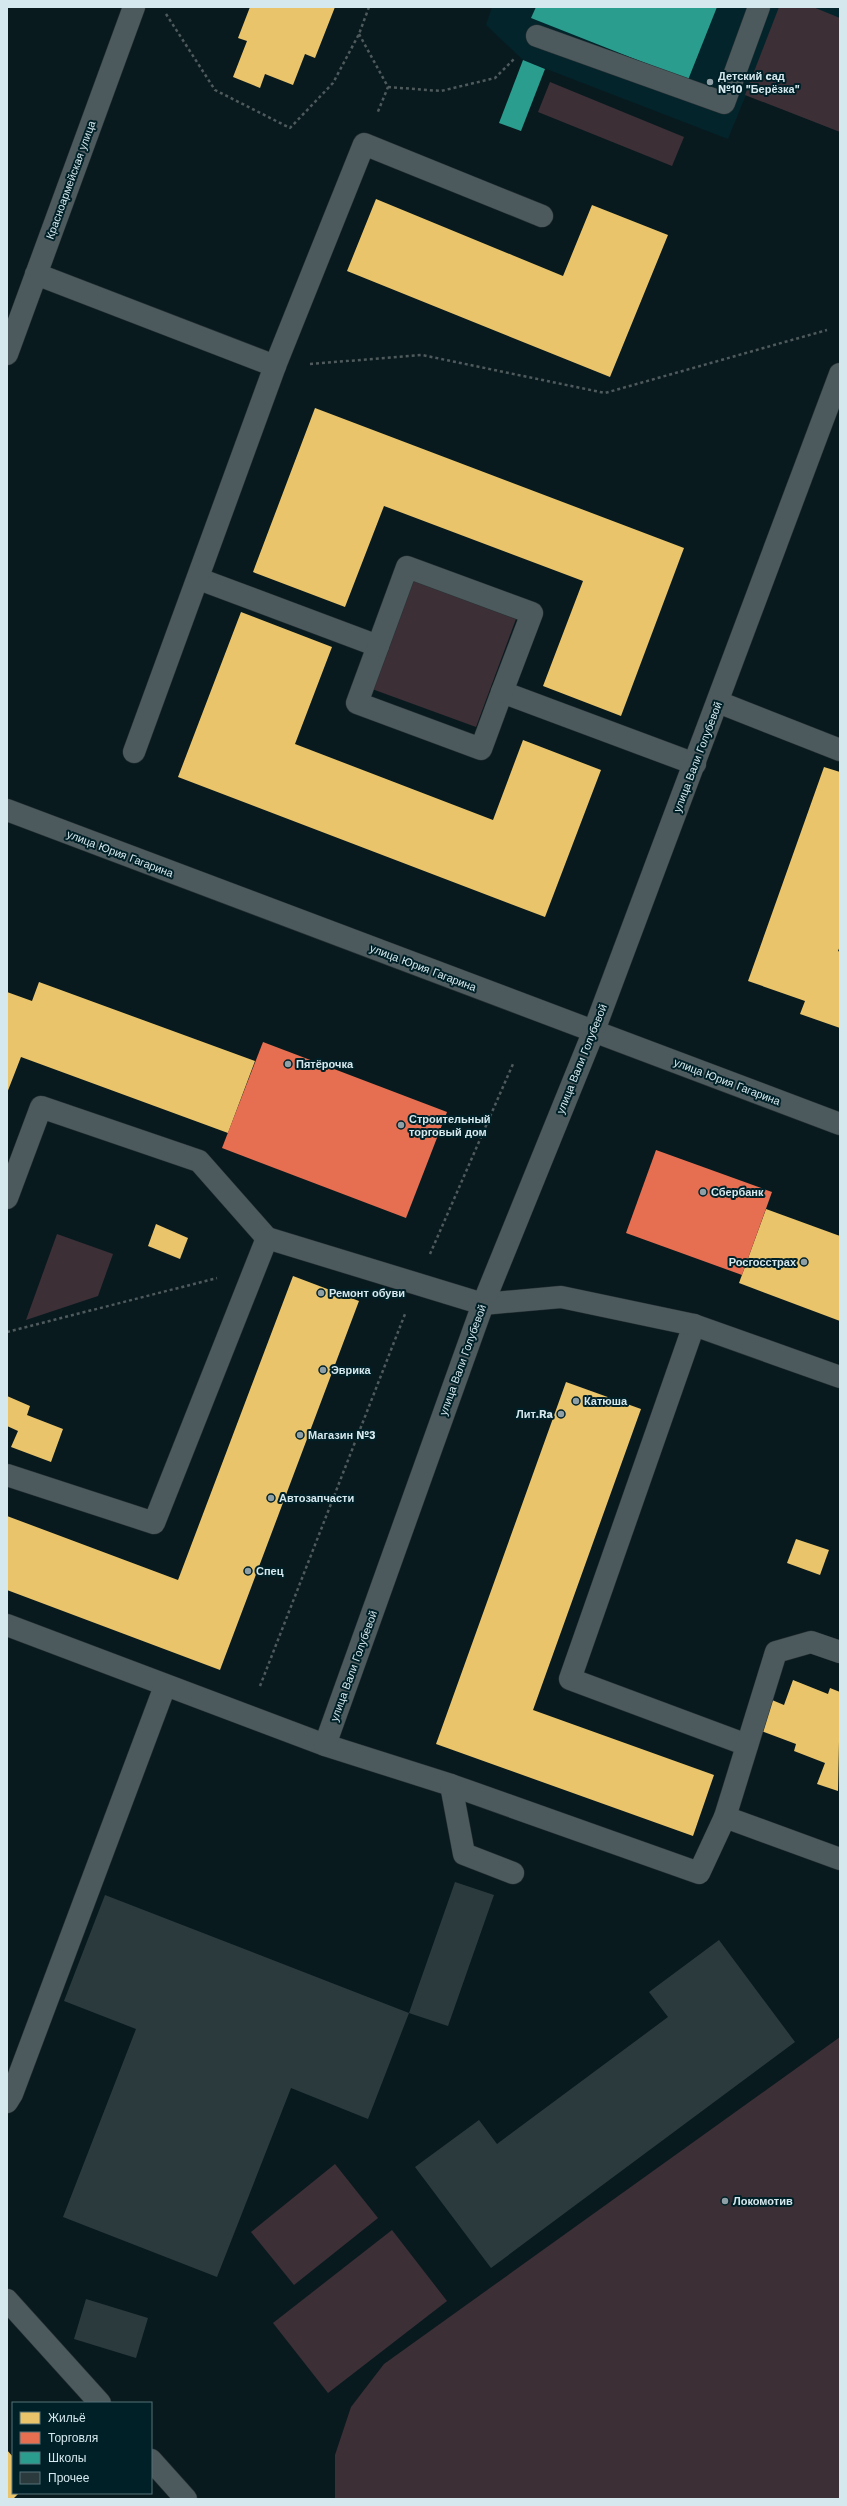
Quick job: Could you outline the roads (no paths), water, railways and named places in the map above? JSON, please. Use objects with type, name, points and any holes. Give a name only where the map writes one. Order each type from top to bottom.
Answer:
[{"type":"main road","name":"Красноармейская улица","points":[[7,354],[134,7]]},
{"type":"main road","points":[[537,36],[724,103],[759,7]]},
{"type":"main road","points":[[134,752],[199,579],[275,366],[364,144],[542,216]]},
{"type":"main road","points":[[36,274],[275,366]]},
{"type":"main road","name":"улица Вали Голубевой","points":[[326,1745],[483,1304],[593,1033],[840,374]]},
{"type":"main road","points":[[407,567],[532,613],[481,749],[357,703],[378,646],[407,567]]},
{"type":"main road","points":[[199,579],[378,646]]},
{"type":"main road","points":[[502,692],[695,764]]},
{"type":"main road","points":[[718,702],[840,750]]},
{"type":"main road","name":"улица Юрия Гагарина","points":[[7,810],[593,1033],[840,1124]]},
{"type":"main road","points":[[7,1198],[41,1108],[199,1161],[266,1238],[483,1304],[561,1297],[694,1325],[840,1377]]},
{"type":"main road","points":[[7,1475],[154,1523],[266,1238]]},
{"type":"main road","points":[[694,1325],[570,1679],[747,1745]]},
{"type":"main road","points":[[7,1625],[165,1686],[326,1745],[451,1785],[699,1873],[726,1817],[776,1652],[811,1642],[840,1652]]},
{"type":"main road","points":[[7,2102],[12,2094],[165,1686]]},
{"type":"main road","points":[[451,1785],[464,1854],[513,1873]]},
{"type":"main road","points":[[726,1817],[840,1859]]},
{"type":"main road","points":[[7,2300],[99,2402]]},
{"type":"main road","points":[[152,2461],[186,2499]]},
{"type":"place","name":"Детский cад №10 \"Берёзка\"","points":[[710,82]]},
{"type":"place","name":"Пятёрочка","points":[[288,1064]]},
{"type":"place","name":"Строительный торговый дом","points":[[401,1125]]},
{"type":"place","name":"Сбербанк","points":[[703,1192]]},
{"type":"place","name":"Росгосстрах","points":[[804,1262]]},
{"type":"place","name":"Ремонт обуви","points":[[321,1293]]},
{"type":"place","name":"Эврика","points":[[323,1370]]},
{"type":"place","name":"Катюша","points":[[576,1401]]},
{"type":"place","name":"Лит.Ra","points":[[561,1414]]},
{"type":"place","name":"Магазин №3","points":[[300,1435]]},
{"type":"place","name":"Автозапчасти","points":[[271,1498]]},
{"type":"place","name":"Спец","points":[[248,1571]]},
{"type":"place","name":"Локомотив","points":[[725,2201]]}]
